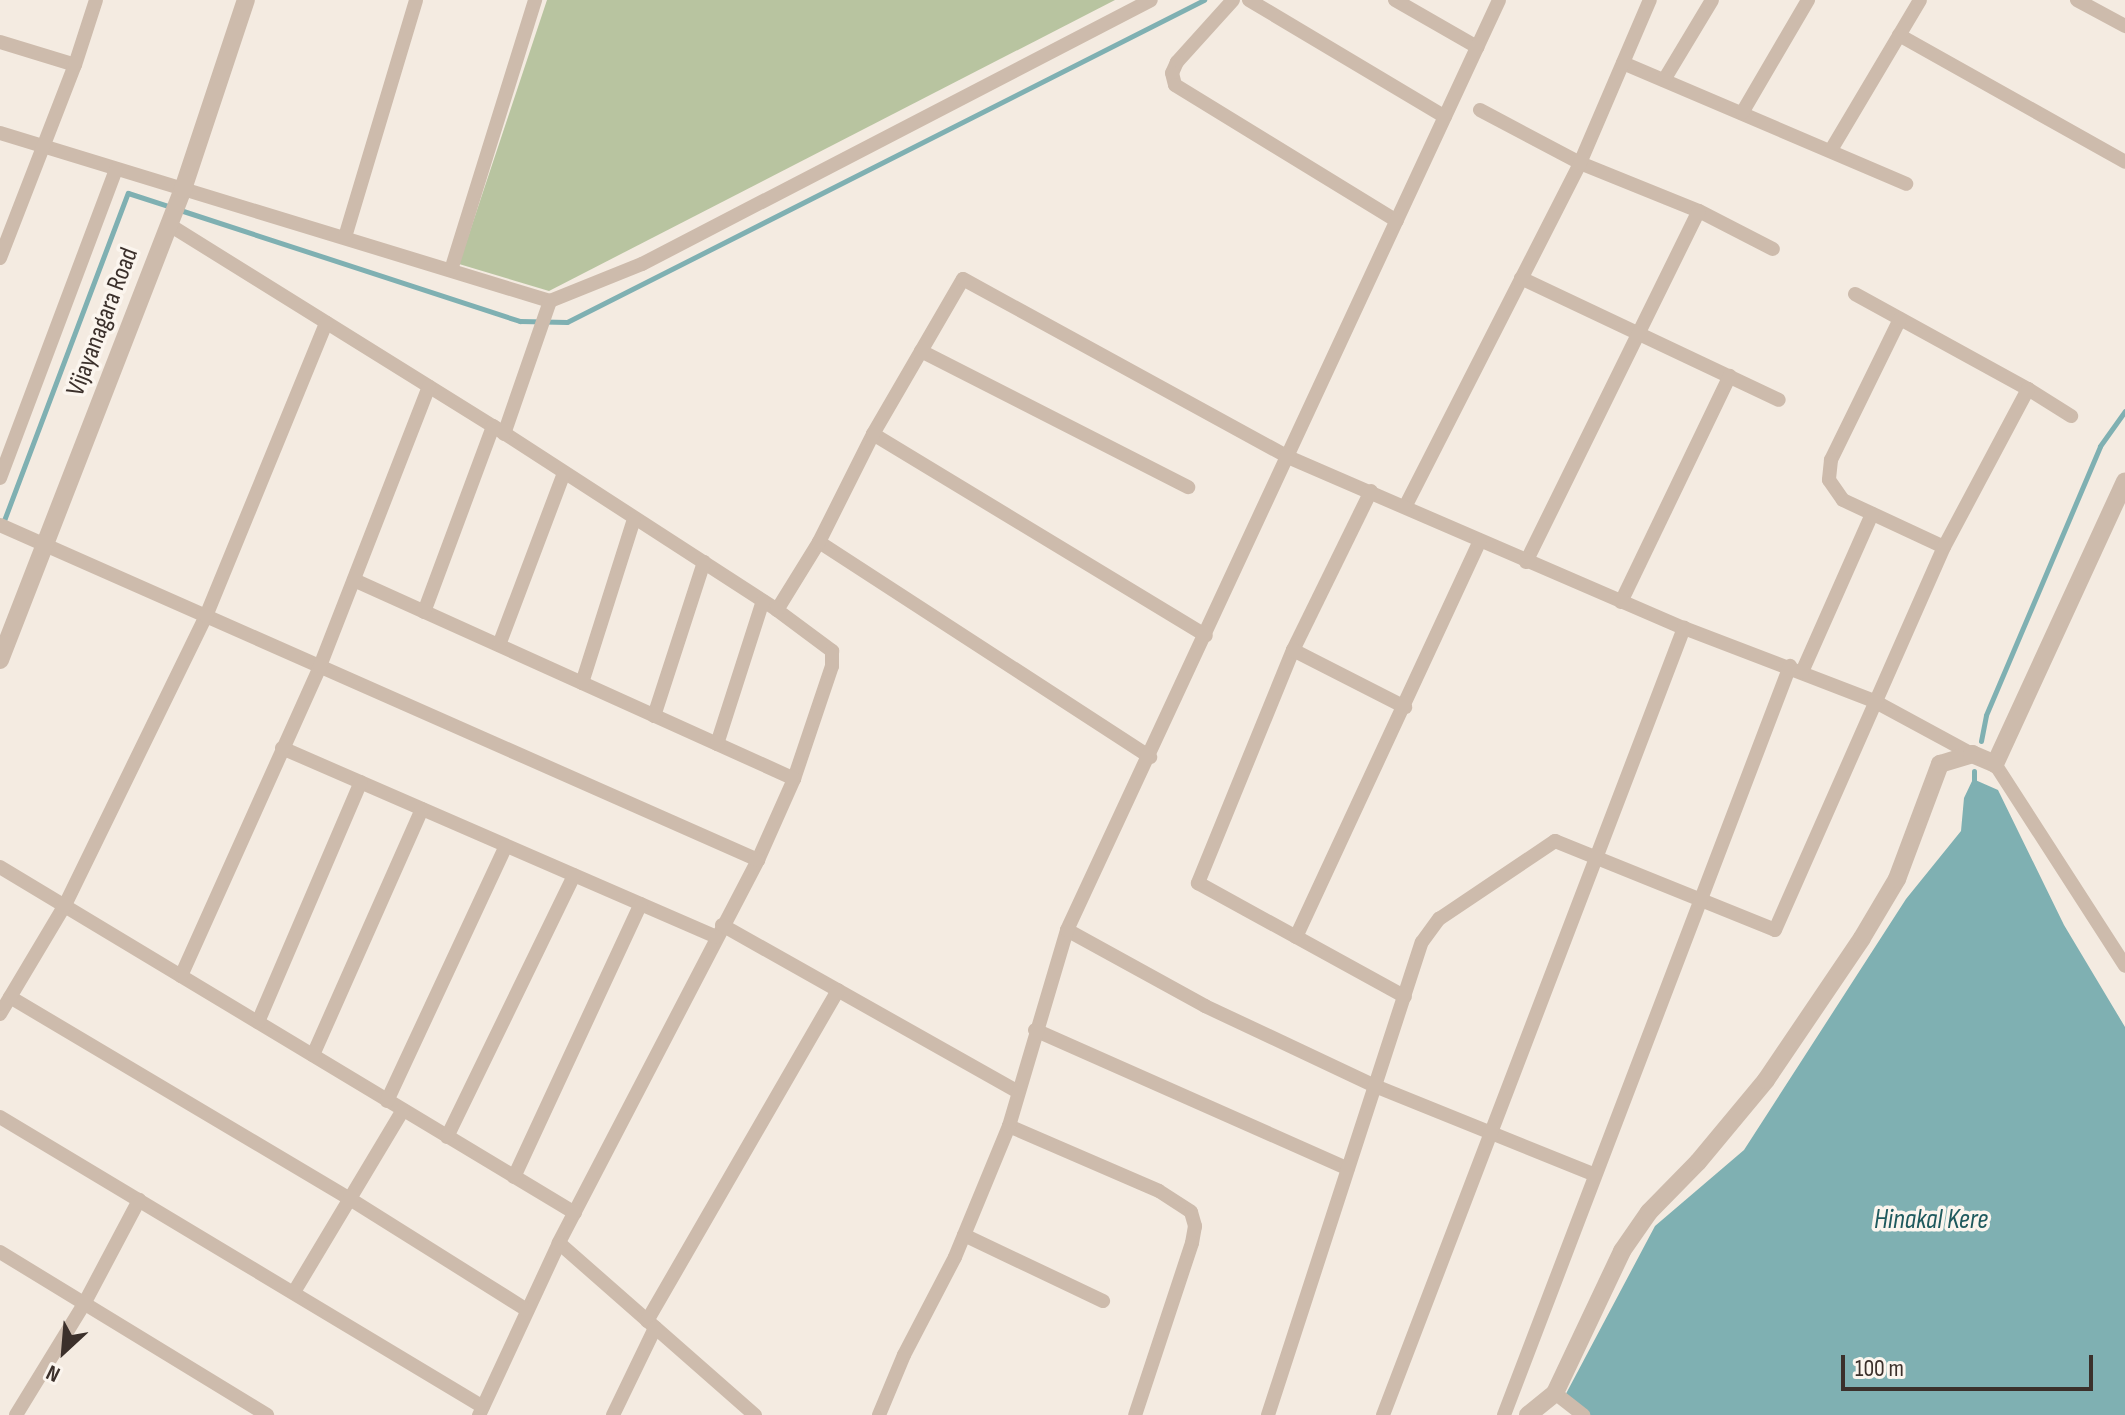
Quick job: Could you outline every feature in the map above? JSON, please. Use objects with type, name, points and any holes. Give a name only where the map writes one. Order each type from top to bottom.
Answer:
[{"type":"street","points":[[0,258],[75,65],[96,0]]},
{"type":"street","name":"Vijayanagara Road","points":[[0,660],[48,544],[183,189],[246,0]]},
{"type":"street","points":[[345,237],[416,0]]},
{"type":"street","points":[[451,270],[535,0]]},
{"type":"street","points":[[0,133],[550,301],[642,264],[1151,0]]},
{"type":"street","points":[[1233,0],[1177,62],[1172,73],[1175,85],[1397,221]]},
{"type":"street","points":[[1249,0],[1445,117]]},
{"type":"street","points":[[1395,0],[1477,47]]},
{"type":"street","points":[[879,1415],[904,1355],[964,1235],[1009,1126],[1067,930],[1499,0]]},
{"type":"street","points":[[1406,505],[1580,163],[1650,0]]},
{"type":"street","points":[[1664,80],[1712,0]]},
{"type":"street","points":[[1742,113],[1808,0]]},
{"type":"street","points":[[1831,150],[1920,0]]},
{"type":"street","points":[[2077,0],[2125,26]]},
{"type":"street","points":[[1899,35],[2125,162]]},
{"type":"street","points":[[0,42],[75,65]]},
{"type":"street","points":[[1623,63],[1906,184]]},
{"type":"street","points":[[1480,110],[1580,163],[1699,211],[1773,249]]},
{"type":"street","points":[[0,478],[116,169]]},
{"type":"street","points":[[1526,562],[1699,211]]},
{"type":"street","points":[[0,1117],[294,1292],[481,1411],[559,1243],[758,860],[794,779],[832,666],[832,651],[777,610],[498,430],[168,224]]},
{"type":"street","points":[[1521,278],[1779,400]]},
{"type":"street","points":[[777,610],[819,542],[873,434],[963,279],[1288,457],[1406,505],[1526,562],[1621,602],[1874,701],[1995,764],[2125,966]]},
{"type":"street","points":[[1855,294],[2071,416]]},
{"type":"street","points":[[424,612],[550,301]]},
{"type":"street","points":[[1900,319],[1831,460],[1829,480],[1843,500],[1944,547]]},
{"type":"street","points":[[0,1014],[65,905],[206,616],[326,323]]},
{"type":"street","points":[[921,351],[1188,487]]},
{"type":"street","points":[[1621,602],[1730,376]]},
{"type":"street","points":[[181,976],[320,666],[429,387]]},
{"type":"street","points":[[1268,1415],[1422,942],[1439,919],[1555,841],[1775,930],[1944,547],[2028,389]]},
{"type":"street","points":[[873,434],[1206,636]]},
{"type":"street","points":[[499,645],[564,473]]},
{"type":"street","points":[[1995,764],[2125,481]]},
{"type":"street","points":[[1371,491],[1293,650],[1198,883],[1405,997]]},
{"type":"street","points":[[1504,1415],[1701,899],[1796,669],[1872,514]]},
{"type":"street","points":[[582,683],[634,519]]},
{"type":"street","points":[[0,525],[758,860]]},
{"type":"street","points":[[1296,937],[1480,541]]},
{"type":"street","points":[[819,542],[1150,757]]},
{"type":"street","points":[[654,716],[704,562]]},
{"type":"street","points":[[354,580],[794,779]]},
{"type":"street","points":[[717,744],[763,601]]},
{"type":"street","points":[[1383,1415],[1684,628]]},
{"type":"street","points":[[1293,650],[1405,707]]},
{"type":"street","points":[[282,748],[641,904],[719,931],[838,990],[1018,1092]]},
{"type":"street","points":[[1528,1415],[1555,1393],[1622,1251],[1649,1212],[1698,1162],[1766,1080],[1862,938],[1897,879],[1940,764],[1972,754]]},
{"type":"street","points":[[258,1022],[361,782]]},
{"type":"street","points":[[313,1055],[422,809]]},
{"type":"street","points":[[387,1101],[506,846]]},
{"type":"street","points":[[0,867],[575,1213]]},
{"type":"street","points":[[447,1137],[574,875]]},
{"type":"street","points":[[514,1177],[641,904]]},
{"type":"street","points":[[1067,930],[1205,1006],[1375,1086],[1595,1175]]},
{"type":"street","points":[[613,1415],[651,1324],[838,990]]},
{"type":"street","points":[[10,997],[350,1199],[527,1310]]},
{"type":"street","points":[[1035,1030],[1348,1169]]},
{"type":"street","points":[[294,1292],[403,1110]]},
{"type":"street","points":[[1009,1126],[1159,1191],[1191,1212],[1195,1226],[1192,1243],[1135,1415]]},
{"type":"street","points":[[16,1415],[84,1304],[139,1200]]},
{"type":"street","points":[[964,1235],[1103,1301]]},
{"type":"street","points":[[559,1243],[755,1415]]},
{"type":"street","points":[[0,1252],[267,1415]]},
{"type":"street","points":[[1555,1393],[1583,1415]]},
{"type":"green space","points":[[547,0],[1115,0],[549,291],[459,264]]},
{"type":"water","name":"Hinakal Kere","points":[[1973,779],[1998,790],[2064,925],[2125,1027],[2125,1415],[1583,1415],[1560,1405],[1655,1226],[1744,1150],[1906,899],[1961,831],[1964,798]]},
{"type":"waterway","points":[[180,210],[520,321],[567,322],[1204,0]]},
{"type":"waterway","points":[[3,523],[128,193],[171,207]]},
{"type":"waterway","points":[[1981,741],[1986,715],[2100,446],[2125,411]]},
{"type":"waterway","points":[[1974,771],[1974,783]]}]
